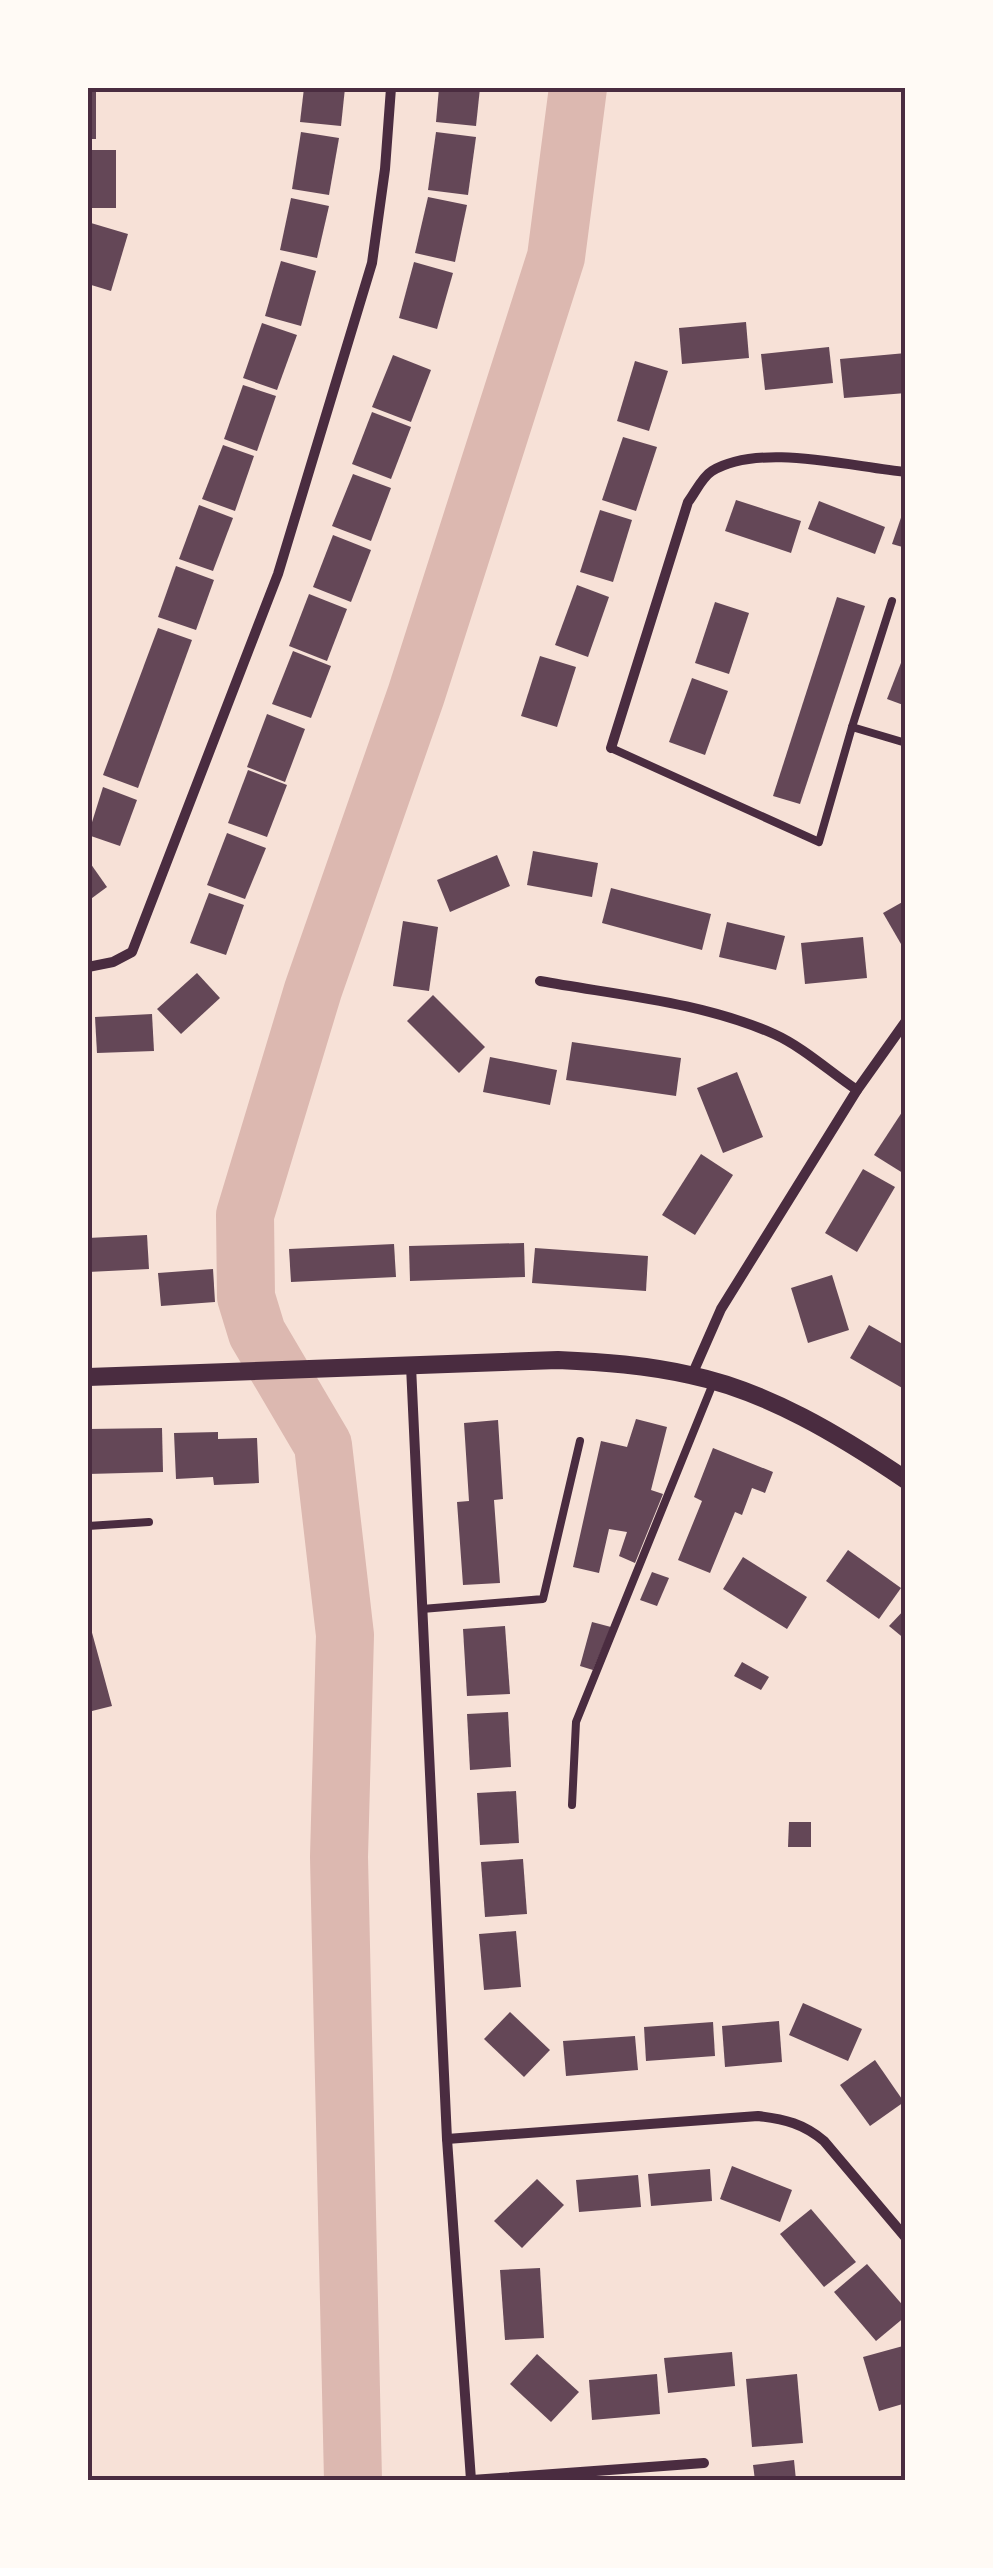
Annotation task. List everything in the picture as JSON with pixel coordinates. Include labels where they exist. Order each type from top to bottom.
[{"type":"street","points":[[88,967],[113,962],[132,952],[278,574],[372,263],[386,168],[390,88]]},
{"type":"street","points":[[611,748],[688,502],[710,472],[745,460],[775,456],[906,472]]},
{"type":"street","points":[[540,981],[718,1014],[749,1024],[779,1036],[857,1090]]},
{"type":"street","points":[[692,1375],[721,1309],[857,1090],[906,1021]]},
{"type":"street","points":[[88,1377],[558,1360],[622,1363],[692,1375],[792,1413],[861,1450],[906,1480]]},
{"type":"street","points":[[411,1366],[448,2139],[472,2480],[704,2462]]},
{"type":"street","points":[[448,2139],[758,2116],[785,2119],[811,2130],[824,2141],[906,2238]]},
{"type":"lane","points":[[611,748],[819,842],[892,602]]},
{"type":"lane","points":[[852,727],[906,744]]},
{"type":"lane","points":[[572,1804],[576,1722],[714,1382]]},
{"type":"lane","points":[[422,1609],[543,1599],[580,1442]]},
{"type":"lane","points":[[88,1526],[149,1522]]},
{"type":"building","points":[[88,88],[96,88],[96,139],[88,139]]},
{"type":"building","points":[[304,88],[345,88],[341,126],[300,122]]},
{"type":"building","points":[[439,88],[480,88],[476,126],[436,122]]},
{"type":"building","points":[[301,132],[339,138],[329,195],[292,189]]},
{"type":"building","points":[[436,132],[476,137],[468,195],[428,190]]},
{"type":"building","points":[[88,150],[116,150],[116,208],[88,208]]},
{"type":"building","points":[[428,197],[467,205],[455,262],[415,253]]},
{"type":"building","points":[[291,198],[329,206],[317,258],[280,250]]},
{"type":"building","points":[[91,223],[128,234],[111,291],[88,284]]},
{"type":"building","points":[[281,261],[316,271],[301,326],[265,316]]},
{"type":"building","points":[[414,262],[453,273],[437,329],[399,318]]},
{"type":"building","points":[[746,322],[749,358],[682,364],[679,328]]},
{"type":"building","points":[[262,323],[297,335],[277,390],[243,378]]},
{"type":"building","points":[[829,347],[833,383],[765,390],[761,354]]},
{"type":"building","points":[[906,353],[906,393],[844,398],[840,359]]},
{"type":"building","points":[[393,355],[431,370],[411,422],[372,407]]},
{"type":"building","points":[[635,361],[668,371],[649,431],[617,421]]},
{"type":"building","points":[[243,385],[276,396],[257,451],[224,439]]},
{"type":"building","points":[[372,412],[411,427],[391,479],[352,464]]},
{"type":"building","points":[[623,437],[657,447],[636,511],[602,500]]},
{"type":"building","points":[[223,445],[254,456],[235,511],[202,499]]},
{"type":"building","points":[[353,474],[391,488],[371,541],[332,526]]},
{"type":"building","points":[[736,500],[801,521],[791,553],[725,531]]},
{"type":"building","points":[[819,501],[885,527],[875,554],[808,529]]},
{"type":"building","points":[[199,505],[233,518],[213,571],[179,559]]},
{"type":"building","points":[[906,506],[906,548],[892,544]]},
{"type":"building","points":[[600,510],[632,520],[613,582],[580,572]]},
{"type":"building","points":[[333,535],[371,550],[351,602],[313,587]]},
{"type":"building","points":[[176,566],[214,580],[196,630],[158,617]]},
{"type":"building","points":[[577,585],[609,597],[588,657],[555,645]]},
{"type":"building","points":[[309,594],[347,609],[327,661],[289,646]]},
{"type":"building","points":[[837,597],[865,606],[800,804],[773,796]]},
{"type":"building","points":[[715,602],[749,613],[729,674],[695,663]]},
{"type":"building","points":[[158,628],[192,640],[138,788],[103,775]]},
{"type":"building","points":[[906,650],[906,706],[887,699]]},
{"type":"building","points":[[293,651],[331,666],[311,718],[272,704]]},
{"type":"building","points":[[540,656],[576,667],[557,727],[521,716]]},
{"type":"building","points":[[692,678],[728,691],[705,755],[669,742]]},
{"type":"building","points":[[267,714],[305,729],[285,782],[247,767]]},
{"type":"building","points":[[248,770],[287,785],[267,837],[228,823]]},
{"type":"building","points":[[103,787],[137,800],[120,846],[88,835]]},
{"type":"building","points":[[227,833],[266,848],[245,899],[207,885]]},
{"type":"building","points":[[533,851],[598,863],[592,897],[527,885]]},
{"type":"building","points":[[497,855],[510,886],[450,912],[437,880]]},
{"type":"building","points":[[88,860],[107,887],[88,901]]},
{"type":"building","points":[[611,888],[711,914],[702,950],[602,923]]},
{"type":"building","points":[[209,893],[244,905],[226,955],[190,943]]},
{"type":"building","points":[[906,900],[906,942],[901,944],[883,913]]},
{"type":"building","points":[[403,921],[438,927],[429,991],[393,986]]},
{"type":"building","points":[[727,922],[785,936],[776,970],[719,957]]},
{"type":"building","points":[[863,937],[867,978],[805,984],[801,943]]},
{"type":"building","points":[[197,973],[220,998],[181,1034],[157,1009]]},
{"type":"building","points":[[433,995],[485,1047],[459,1073],[407,1021]]},
{"type":"building","points":[[152,1014],[154,1051],[97,1053],[95,1017]]},
{"type":"building","points":[[572,1042],[681,1058],[676,1096],[566,1080]]},
{"type":"building","points":[[490,1057],[557,1070],[550,1105],[483,1092]]},
{"type":"building","points":[[737,1072],[763,1137],[723,1153],[697,1088]]},
{"type":"building","points":[[906,1106],[906,1175],[874,1155]]},
{"type":"building","points":[[701,1154],[733,1175],[695,1235],[662,1215]]},
{"type":"building","points":[[863,1169],[895,1187],[857,1252],[825,1233]]},
{"type":"building","points":[[147,1235],[149,1269],[88,1272],[88,1238]]},
{"type":"building","points":[[524,1243],[525,1277],[410,1281],[409,1246]]},
{"type":"building","points":[[394,1244],[396,1277],[291,1282],[289,1249]]},
{"type":"building","points":[[535,1248],[648,1256],[646,1291],[532,1283]]},
{"type":"building","points":[[213,1269],[215,1302],[161,1306],[158,1273]]},
{"type":"building","points":[[832,1275],[849,1330],[808,1343],[791,1288]]},
{"type":"building","points":[[869,1325],[906,1346],[904,1389],[850,1358]]},
{"type":"building","points":[[636,1419],[667,1427],[651,1490],[663,1494],[635,1563],[619,1556],[627,1532],[609,1529],[599,1573],[573,1567],[601,1441],[627,1447]]},
{"type":"building","points":[[498,1420],[503,1499],[494,1500],[500,1583],[463,1585],[457,1502],[469,1501],[464,1423]]},
{"type":"building","points":[[162,1428],[163,1472],[88,1474],[88,1429]]},
{"type":"building","points":[[218,1432],[218,1439],[257,1438],[259,1483],[214,1485],[213,1477],[176,1479],[174,1433]]},
{"type":"building","points":[[713,1448],[773,1472],[765,1493],[752,1488],[742,1515],[735,1512],[710,1573],[678,1560],[702,1501],[694,1497]]},
{"type":"building","points":[[848,1550],[901,1588],[879,1619],[826,1581]]},
{"type":"building","points":[[743,1557],[807,1597],[787,1629],[723,1589]]},
{"type":"building","points":[[652,1572],[669,1578],[657,1606],[640,1600]]},
{"type":"building","points":[[906,1608],[906,1640],[889,1626]]},
{"type":"building","points":[[88,1618],[112,1706],[88,1712]]},
{"type":"building","points":[[592,1622],[611,1627],[593,1670],[580,1666]]},
{"type":"building","points":[[505,1626],[510,1694],[467,1696],[463,1629]]},
{"type":"building","points":[[742,1662],[769,1677],[761,1690],[734,1676]]},
{"type":"building","points":[[508,1712],[511,1767],[470,1770],[467,1714]]},
{"type":"building","points":[[516,1791],[519,1843],[480,1845],[477,1793]]},
{"type":"building","points":[[789,1822],[811,1822],[811,1847],[788,1847]]},
{"type":"building","points":[[523,1859],[527,1914],[485,1917],[481,1862]]},
{"type":"building","points":[[516,1931],[521,1987],[484,1990],[479,1934]]},
{"type":"building","points":[[803,2003],[862,2029],[848,2061],[789,2035]]},
{"type":"building","points":[[510,2012],[550,2050],[524,2077],[484,2039]]},
{"type":"building","points":[[779,2021],[782,2062],[725,2067],[722,2026]]},
{"type":"building","points":[[713,2022],[715,2056],[646,2061],[644,2027]]},
{"type":"building","points":[[635,2036],[638,2070],[566,2076],[563,2041]]},
{"type":"building","points":[[875,2060],[904,2102],[870,2126],[840,2085]]},
{"type":"building","points":[[732,2166],[792,2190],[780,2222],[720,2199]]},
{"type":"building","points":[[710,2169],[712,2201],[651,2206],[648,2174]]},
{"type":"building","points":[[638,2175],[641,2207],[579,2212],[576,2180]]},
{"type":"building","points":[[537,2179],[564,2205],[522,2248],[494,2221]]},
{"type":"building","points":[[811,2209],[856,2262],[824,2287],[780,2234]]},
{"type":"building","points":[[867,2264],[906,2309],[906,2316],[876,2341],[834,2292]]},
{"type":"building","points":[[540,2268],[544,2338],[505,2340],[500,2270]]},
{"type":"building","points":[[903,2346],[906,2403],[879,2411],[863,2357]]},
{"type":"building","points":[[732,2352],[735,2386],[668,2393],[664,2358]]},
{"type":"building","points":[[537,2354],[579,2392],[551,2422],[510,2384]]},
{"type":"building","points":[[657,2374],[660,2414],[592,2420],[589,2380]]},
{"type":"building","points":[[797,2374],[803,2443],[752,2447],[746,2379]]},
{"type":"building","points":[[794,2460],[796,2480],[755,2480],[753,2465]]},
{"type":"waterway","points":[[353,2480],[339,1857],[345,1635],[323,1445],[257,1333],[246,1297],[245,1215],[313,990],[416,695],[556,257],[578,88]]}]
